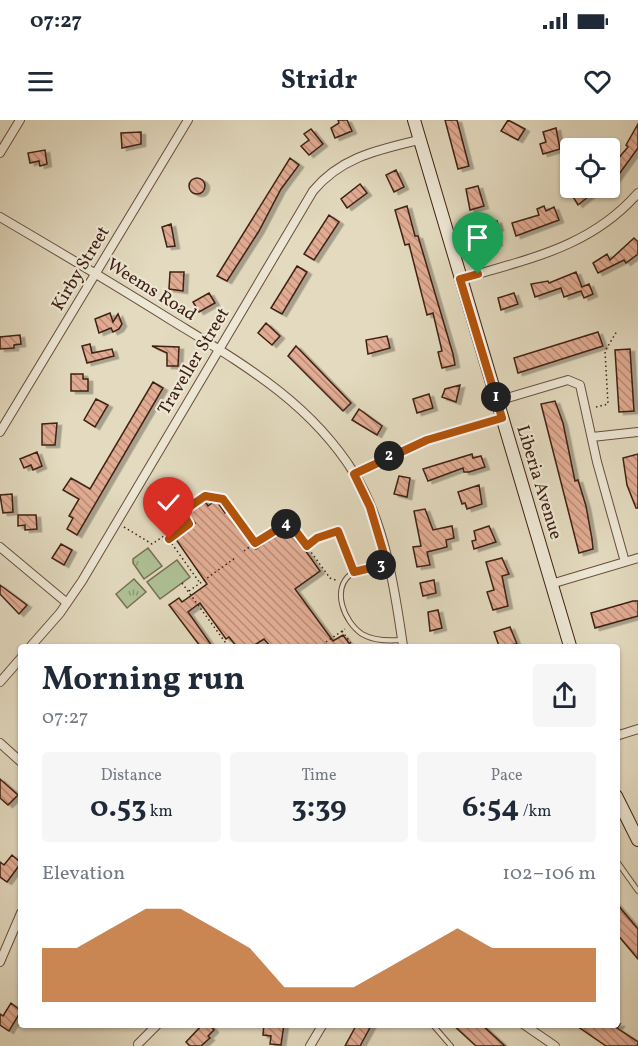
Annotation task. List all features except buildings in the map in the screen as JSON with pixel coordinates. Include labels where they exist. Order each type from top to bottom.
[{"type":"main road","name":"Liberia Avenue","points":[[414,120],[569,644]]},
{"type":"main road","points":[[621,817],[638,840]]},
{"type":"street","points":[[0,153],[20,120]]},
{"type":"street","name":"Kirby Street","points":[[0,432],[188,120]]},
{"type":"street","name":"Traveller Street","points":[[33,644],[67,603],[314,191],[324,178],[357,157],[419,140]]},
{"type":"street","points":[[460,279],[581,240],[616,216],[638,193]]},
{"type":"street","name":"Weems Road","points":[[0,217],[96,273],[267,380],[300,407],[337,448],[354,474],[370,507],[387,564],[403,643]]},
{"type":"street","points":[[497,400],[571,379],[580,386],[625,562]]},
{"type":"street","points":[[354,474],[427,440],[502,418]]},
{"type":"street","points":[[592,437],[638,432]]},
{"type":"street","points":[[0,547],[67,603]]},
{"type":"street","points":[[551,584],[638,558]]},
{"type":"street","points":[[0,682],[18,661]]},
{"type":"street","points":[[620,735],[638,729]]},
{"type":"street","points":[[0,743],[18,759]]},
{"type":"street","points":[[0,962],[18,920]]},
{"type":"street","points":[[138,1044],[154,1028]]},
{"type":"street","points":[[310,1046],[321,1028]]},
{"type":"street","points":[[529,1028],[555,1046]]},
{"type":"lane","points":[[338,530],[354,572]]},
{"type":"lane","points":[[387,564],[354,572],[344,583],[341,602],[351,624],[369,637],[403,643]]},
{"type":"lane","points":[[620,866],[638,891]]},
{"type":"lane","points":[[435,1028],[451,1046]]},
{"type":"path","points":[[586,410],[608,404],[605,351],[617,331]]},
{"type":"path","points":[[189,524],[182,515],[190,507],[205,496],[223,499],[255,543]]},
{"type":"path","points":[[169,539],[193,521]]},
{"type":"path","points":[[244,551],[289,522],[330,578],[344,583]]},
{"type":"path","points":[[125,528],[152,544],[164,536],[169,539],[200,583]]},
{"type":"path","points":[[307,546],[317,538],[338,530]]},
{"type":"path","points":[[189,592],[235,558]]},
{"type":"path","points":[[182,583],[227,644]]},
{"type":"path","points":[[326,642],[351,624]]},
{"type":"path","points":[[342,631],[352,644]]},
{"type":"green space","points":[[148,548],[162,566],[144,579],[133,563],[133,559]]},
{"type":"green space","points":[[177,560],[190,577],[160,599],[147,582]]},
{"type":"green space","points":[[134,579],[146,592],[127,608],[116,594]]},
{"type":"route","points":[[169,539],[189,524],[182,512],[205,496],[223,499],[255,543],[258,544],[289,522],[307,546],[317,538],[338,531],[354,572],[366,567],[387,564],[370,507],[354,474],[427,440],[502,418],[460,279],[478,274]]}]
